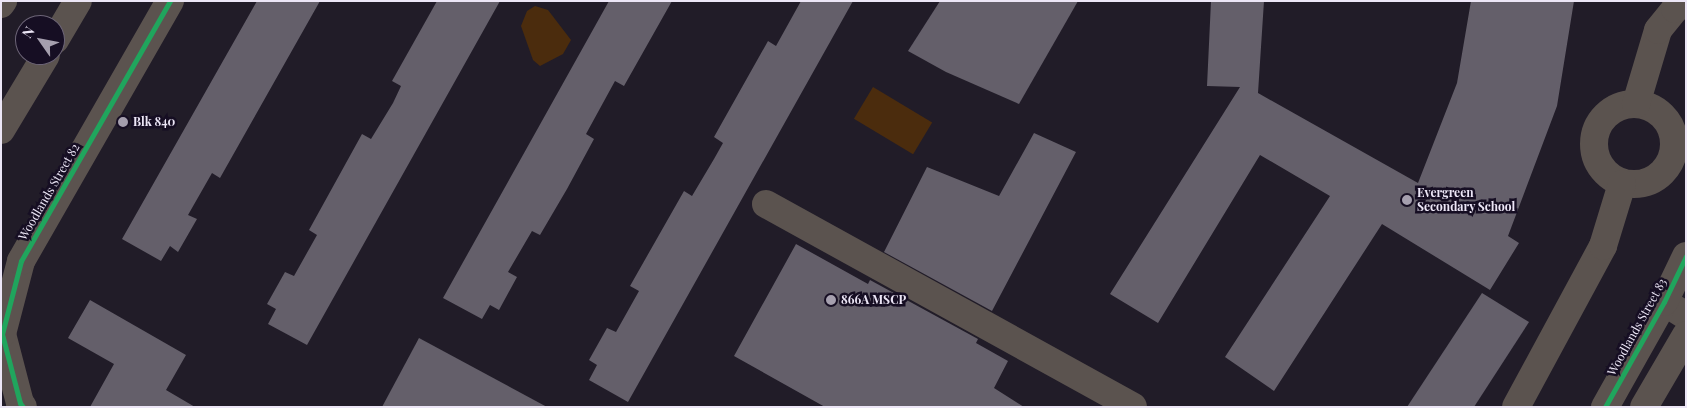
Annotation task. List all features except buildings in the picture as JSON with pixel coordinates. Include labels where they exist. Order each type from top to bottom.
[{"type":"street","points":[[65,23],[78,1]]},
{"type":"street","name":"Woodlands Street 82","points":[[1,262],[95,100],[148,1]]},
{"type":"street","name":"Woodlands Street 82","points":[[23,407],[20,403],[2,334],[21,261],[170,1]]},
{"type":"street","points":[[1636,104],[1658,30],[1675,9],[1686,2]]},
{"type":"street","points":[[4,113],[39,65]]},
{"type":"street","points":[[1636,104],[1650,107],[1661,114],[1670,124],[1675,137],[1674,152],[1670,164],[1655,179],[1636,185],[1622,184],[1610,178],[1601,168],[1595,157],[1596,131],[1602,120],[1611,111],[1624,105],[1636,104]]},
{"type":"street","points":[[1516,407],[1603,246],[1622,184]]},
{"type":"street","points":[[766,204],[1133,407]]},
{"type":"street","name":"Woodlands Street 83","points":[[1605,407],[1675,309],[1686,256]]},
{"type":"street","points":[[1644,407],[1686,335]]},
{"type":"shaded area","points":[[535,6],[548,10],[571,40],[563,54],[540,66],[533,60],[521,26],[527,11]]},
{"type":"shaded area","points":[[873,87],[932,123],[913,154],[854,119]]},
{"type":"cycle path","points":[[23,407],[20,403],[2,334],[21,261],[170,1]]},
{"type":"cycle path","points":[[1605,407],[1664,302],[1686,256]]},
{"type":"place","name":"Blk 840","points":[[123,122]]},
{"type":"place","name":"Evergreen Secondary School","points":[[1407,200]]},
{"type":"place","name":"866A MSCP","points":[[831,300]]}]
